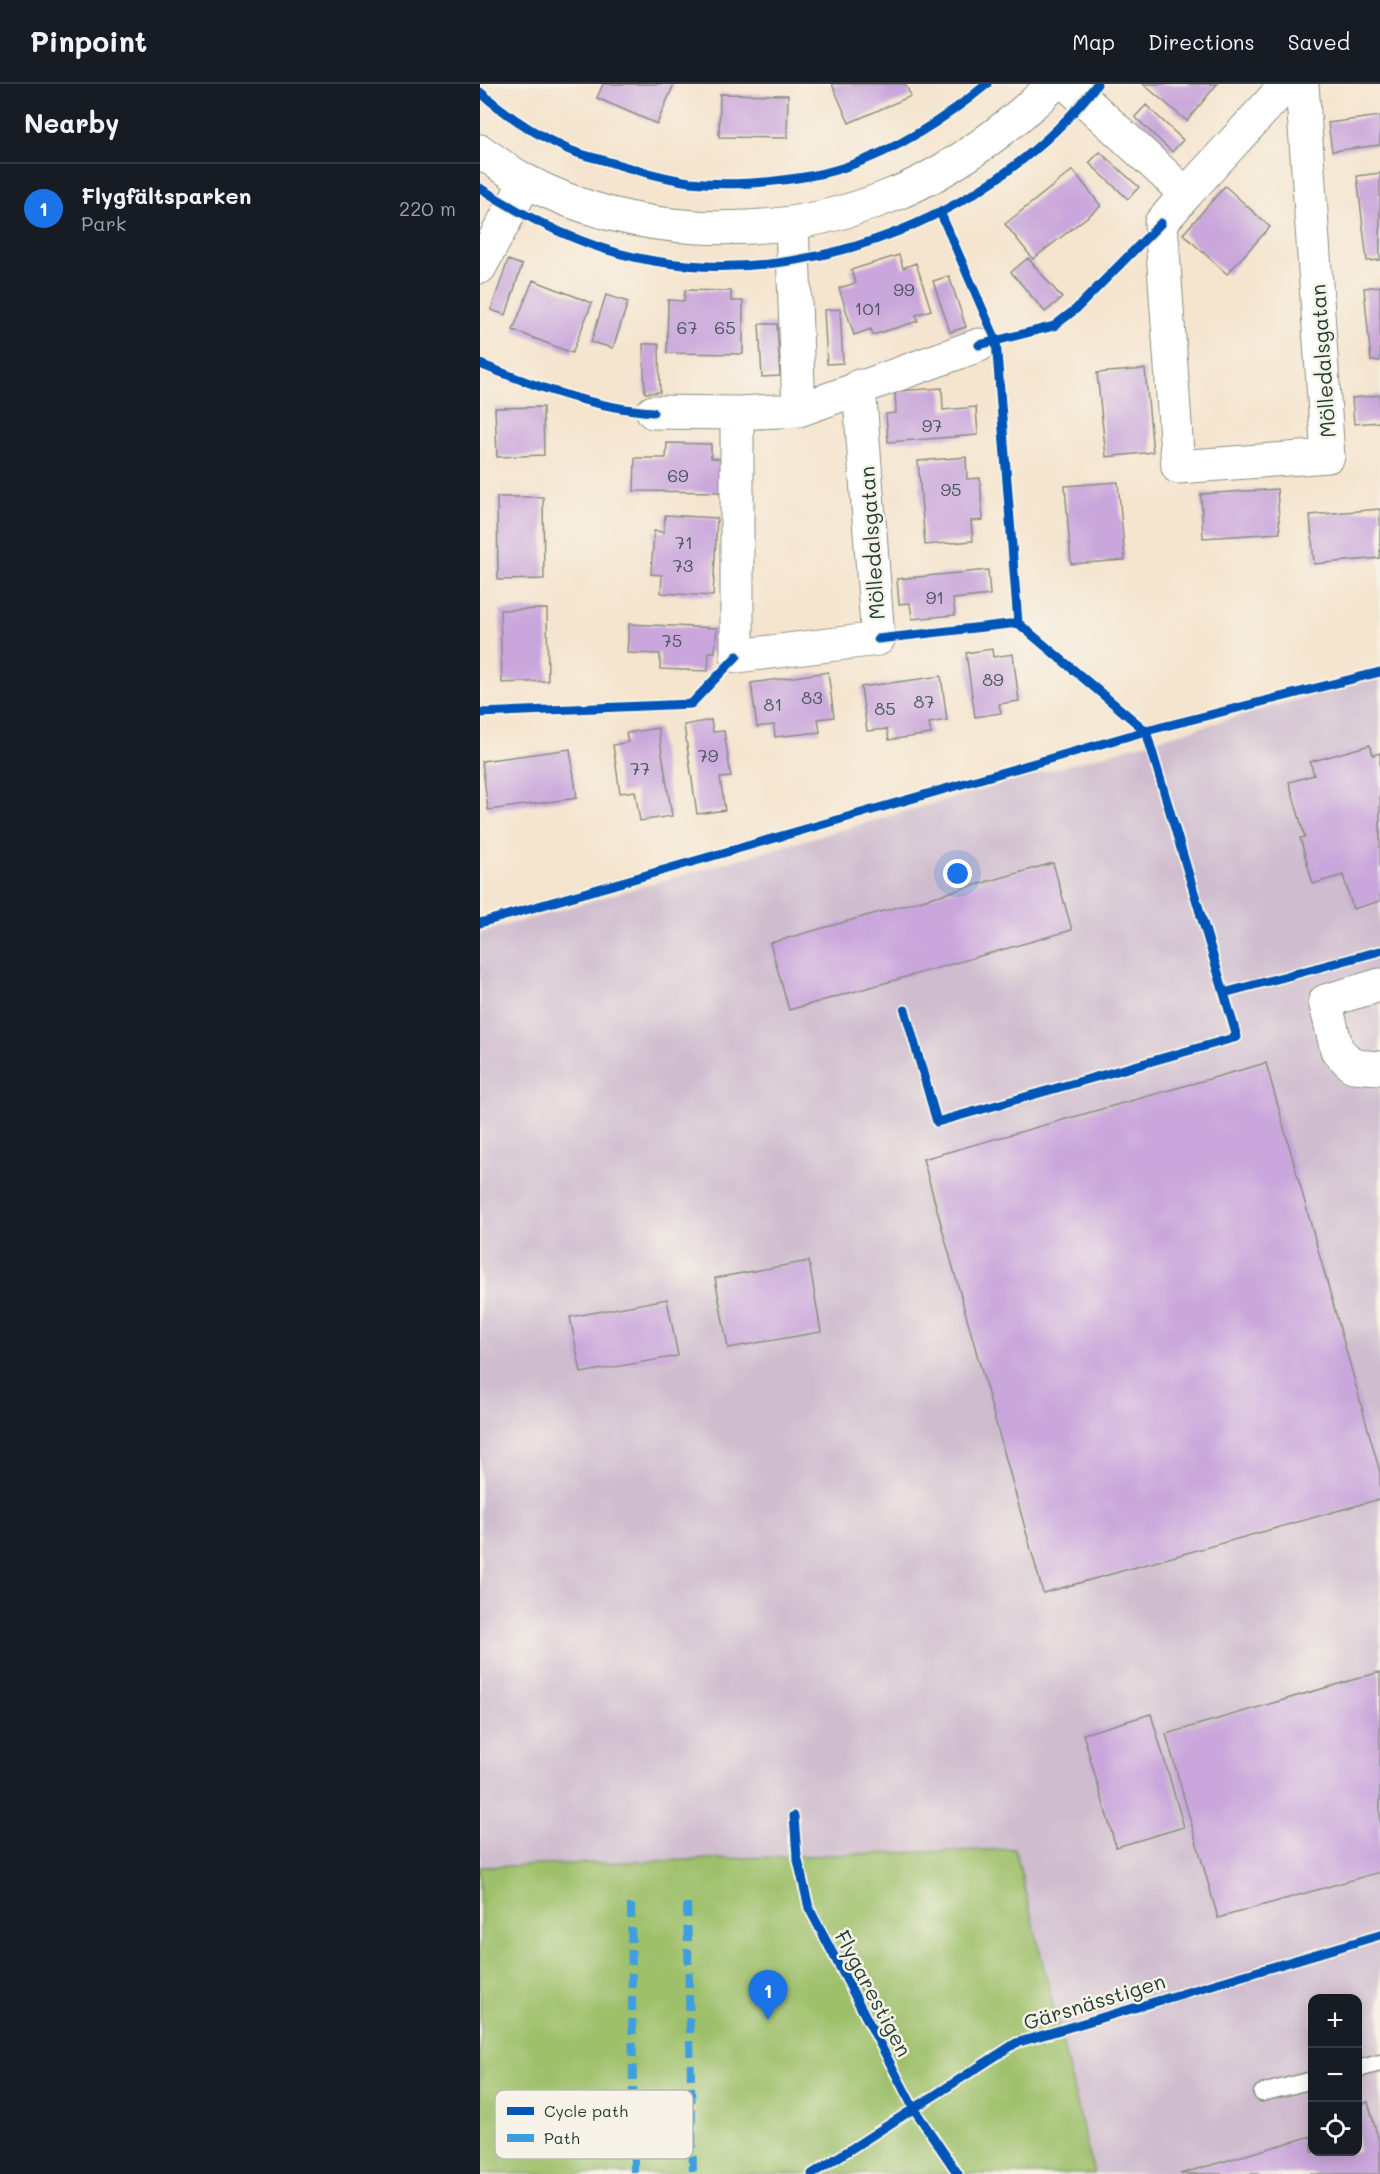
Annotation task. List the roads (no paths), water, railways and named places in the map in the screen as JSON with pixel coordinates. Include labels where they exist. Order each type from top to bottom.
[{"type":"street","points":[[480,151],[526,181],[596,208],[657,224],[744,226],[792,223],[840,213],[885,198],[928,178],[1015,121],[1054,84]]},
{"type":"street","points":[[1067,84],[1186,194],[1287,84]]},
{"type":"street","name":"Mölledalsgatan","points":[[1186,194],[1161,223],[1178,467],[1328,456],[1302,84]]},
{"type":"street","points":[[480,267],[526,181]]},
{"type":"street","points":[[792,223],[799,410]]},
{"type":"street","points":[[652,412],[737,413],[799,410],[859,386],[979,345]]},
{"type":"street","name":"Mölledalsgatan","points":[[737,413],[737,656],[878,639],[859,386]]},
{"type":"street","points":[[1380,985],[1324,1001],[1337,1050],[1353,1066],[1380,1068]]},
{"type":"lane","points":[[1362,2068],[1380,2063]]},
{"type":"lane","points":[[1262,2093],[1308,2081]]},
{"type":"place","name":"Flygfältsparken","points":[[768,2020]]}]
